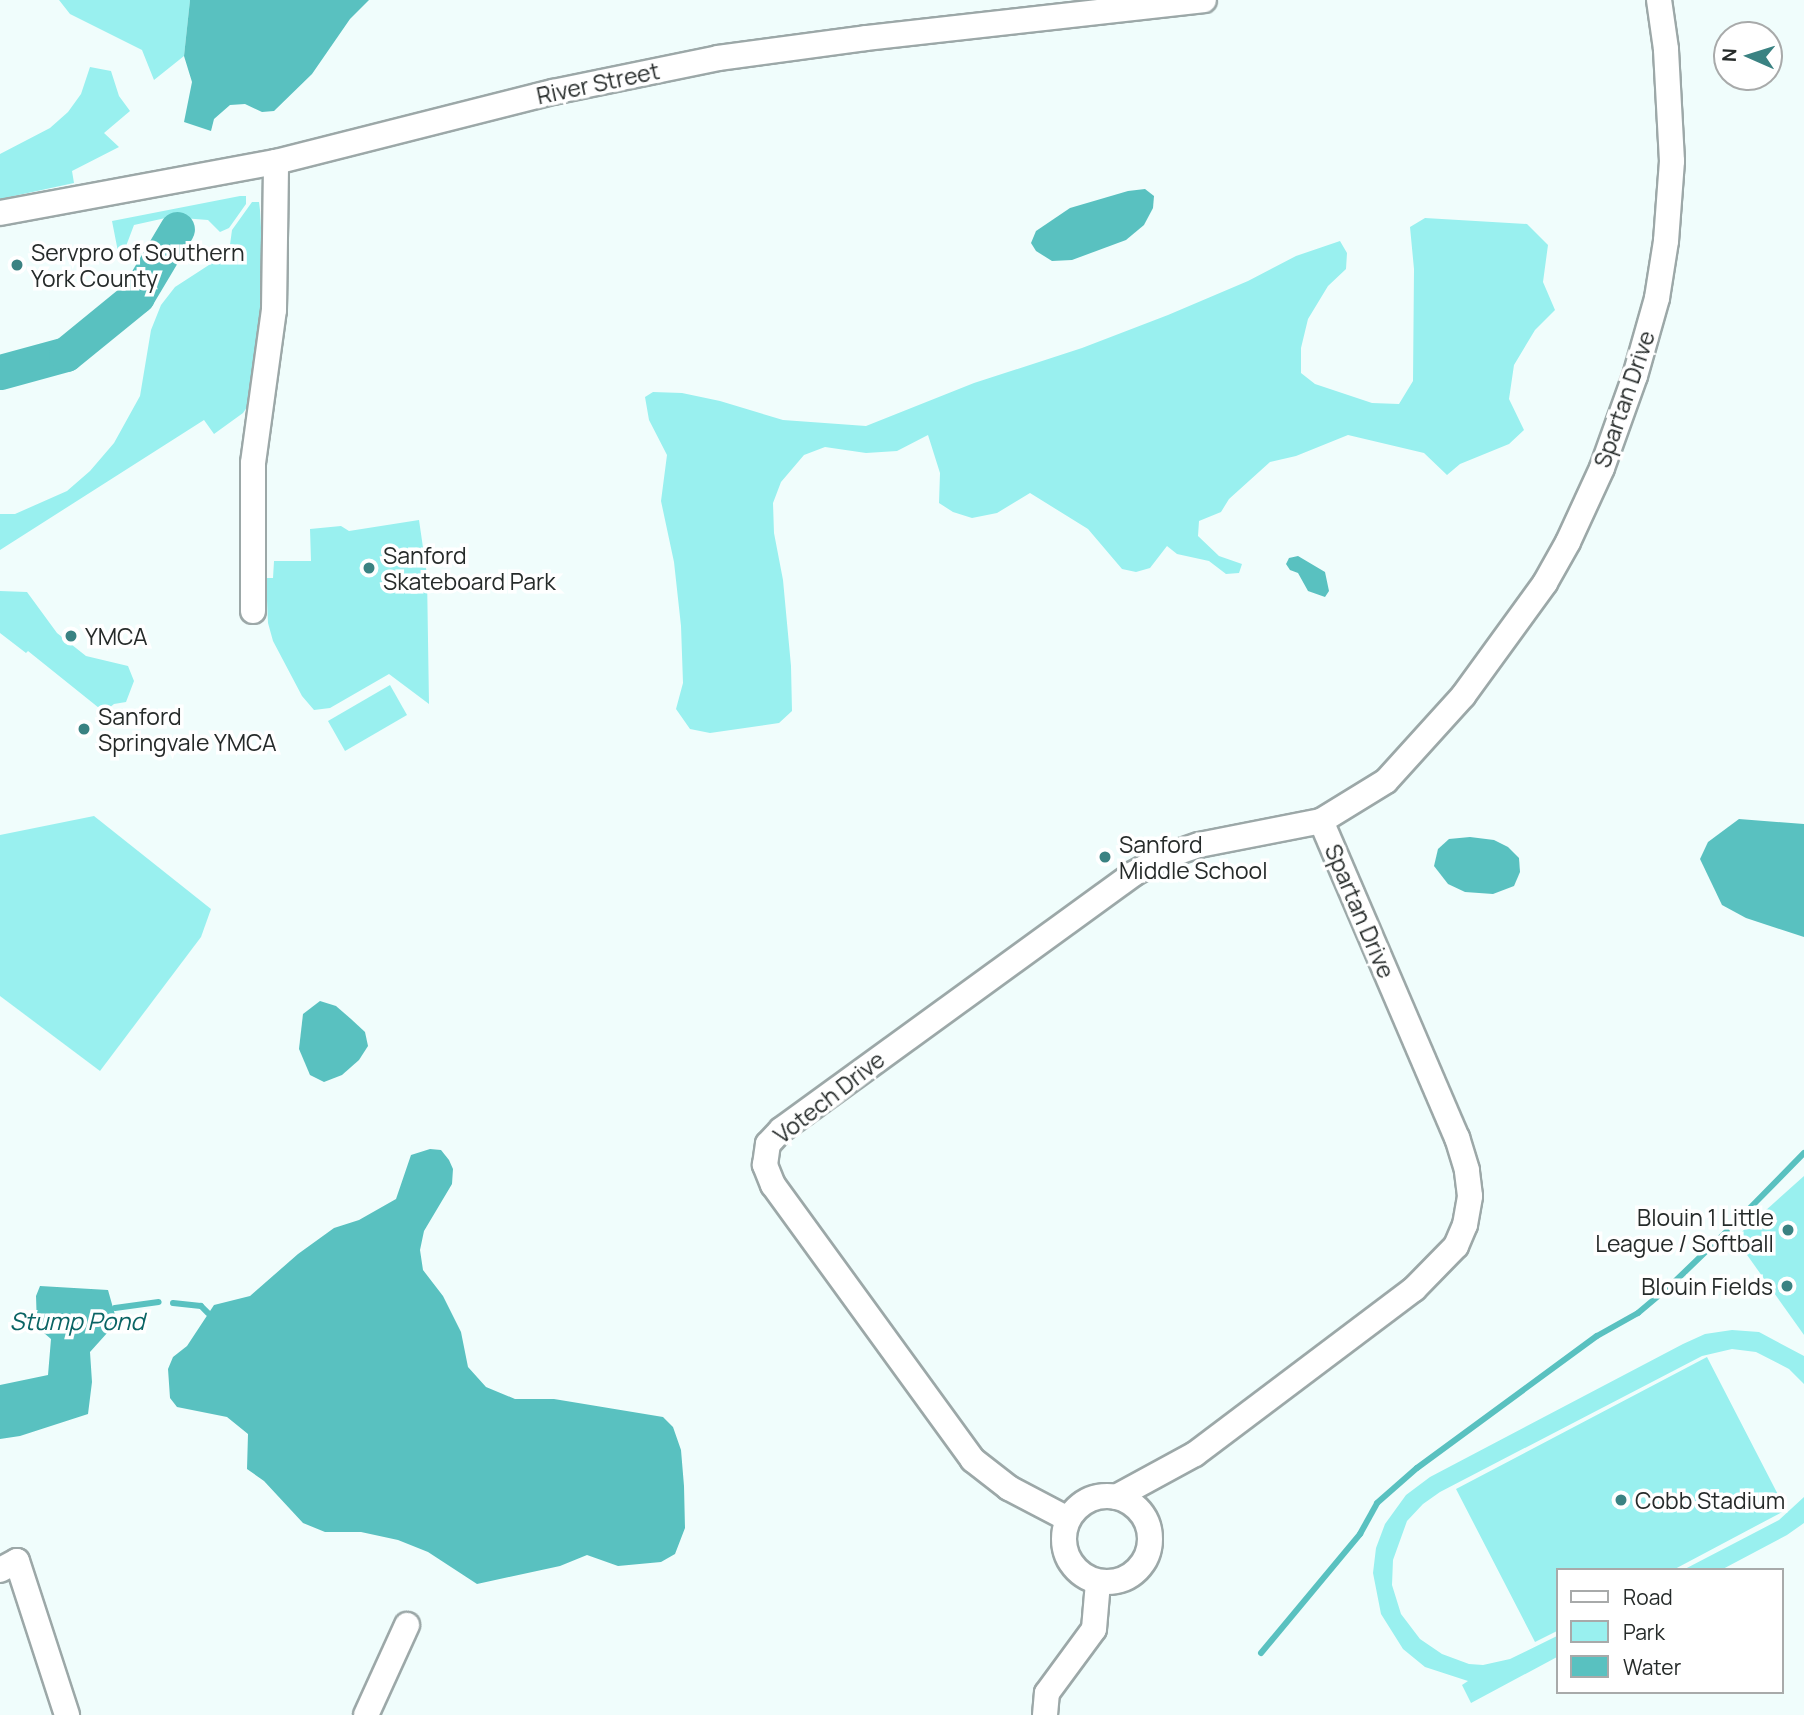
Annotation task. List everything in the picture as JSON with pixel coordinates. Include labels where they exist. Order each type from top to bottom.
[{"type":"street","name":"River Street","points":[[0,213],[276,162],[553,92],[718,58],[1090,6],[1203,0]]},
{"type":"street","name":"Spartan Drive","points":[[1116,1497],[1195,1454],[1414,1289],[1455,1247],[1465,1225],[1470,1196],[1467,1170],[1457,1138],[1321,821],[1386,781],[1463,696],[1545,583],[1602,468],[1635,376],[1657,298],[1667,241],[1672,161],[1666,49],[1659,0]]},
{"type":"street","points":[[253,611],[253,463],[262,377],[274,310],[276,162]]},
{"type":"street","name":"Votech Drive","points":[[1068,1519],[1009,1488],[973,1460],[773,1185],[765,1165],[768,1144],[801,1115],[1133,874],[1164,857],[1199,845],[1321,821]]},
{"type":"street","points":[[1116,1497],[1126,1501],[1143,1516],[1148,1526],[1149,1548],[1138,1568],[1130,1576],[1098,1582],[1077,1571],[1070,1562],[1064,1541],[1068,1519],[1075,1510],[1093,1498],[1116,1497]]},
{"type":"street","points":[[8,1565],[67,1715]]},
{"type":"street","points":[[1045,1715],[1047,1693],[1094,1629],[1098,1582]]},
{"type":"street","points":[[366,1715],[407,1625]]},
{"type":"green space","points":[[59,0],[190,0],[184,56],[154,80],[142,50],[70,14]]},
{"type":"green space","points":[[90,67],[111,71],[119,96],[130,111],[104,133],[119,147],[72,171],[74,183],[0,199],[0,154],[50,128],[68,112],[81,94]]},
{"type":"green space","points":[[246,196],[246,204],[229,228],[220,232],[208,220],[170,217],[134,225],[120,262],[112,221]]},
{"type":"green space","points":[[252,202],[259,202],[264,280],[250,403],[243,413],[214,434],[204,420],[0,550],[0,514],[15,514],[67,491],[90,471],[114,443],[140,396],[151,330],[161,305],[175,287],[229,252],[232,230]]},
{"type":"green space","points":[[1425,218],[1527,224],[1548,245],[1543,282],[1555,310],[1535,330],[1514,365],[1509,399],[1524,430],[1509,444],[1460,464],[1447,475],[1424,453],[1348,435],[1296,456],[1270,462],[1229,499],[1221,512],[1199,521],[1198,536],[1219,556],[1242,564],[1239,573],[1226,574],[1209,561],[1177,554],[1167,546],[1150,568],[1136,572],[1122,569],[1088,529],[1030,493],[997,513],[972,518],[953,512],[939,503],[940,473],[928,435],[897,451],[866,453],[825,447],[804,455],[781,482],[773,503],[774,533],[783,580],[791,666],[792,711],[779,723],[710,733],[690,729],[676,709],[683,683],[681,626],[674,562],[661,501],[667,455],[649,420],[645,397],[653,392],[682,393],[783,420],[866,426],[974,383],[1082,348],[1168,315],[1248,281],[1296,256],[1340,241],[1347,253],[1346,269],[1328,286],[1308,319],[1301,348],[1301,373],[1315,384],[1372,403],[1399,404],[1413,381],[1414,269],[1410,227]]},
{"type":"green space","points":[[419,520],[427,575],[429,704],[389,674],[330,708],[314,710],[302,696],[273,641],[268,623],[266,578],[273,578],[274,561],[311,561],[310,529],[341,526],[349,531]]},
{"type":"green space","points":[[0,591],[27,592],[57,633],[86,656],[128,666],[134,681],[126,702],[114,704],[104,712],[28,651],[26,653],[0,633]]},
{"type":"green space","points":[[390,685],[407,715],[345,751],[328,721]]},
{"type":"green space","points":[[94,816],[211,909],[201,937],[100,1071],[0,996],[0,835]]},
{"type":"green space","name":"Blouin Fields","points":[[1804,1176],[1804,1335],[1735,1238]]},
{"type":"green space","points":[[1732,1330],[1759,1332],[1804,1356],[1804,1384],[1789,1369],[1756,1352],[1732,1349],[1702,1356],[1440,1492],[1423,1504],[1407,1521],[1393,1560],[1392,1585],[1401,1614],[1420,1639],[1442,1654],[1469,1664],[1483,1665],[1510,1659],[1556,1636],[1556,1658],[1471,1703],[1462,1685],[1468,1681],[1425,1667],[1403,1649],[1381,1614],[1373,1573],[1376,1548],[1385,1524],[1406,1495],[1430,1477],[1705,1334]]},
{"type":"green space","name":"Cobb Stadium","points":[[1707,1357],[1786,1510],[1677,1568],[1556,1568],[1556,1632],[1535,1642],[1456,1489]]},
{"type":"green space","points":[[1804,1497],[1804,1523],[1787,1535],[1725,1568],[1687,1568],[1779,1520]]},
{"type":"water","points":[[190,0],[369,0],[350,19],[312,74],[274,111],[262,112],[245,104],[230,105],[214,119],[211,131],[184,122],[192,82],[184,56]]},
{"type":"water","points":[[1145,189],[1154,196],[1153,208],[1144,225],[1126,240],[1072,260],[1052,261],[1036,251],[1031,243],[1036,231],[1070,208],[1128,191]]},
{"type":"water","points":[[1298,556],[1325,572],[1329,591],[1325,597],[1308,591],[1298,573],[1290,570],[1286,564],[1289,558]]},
{"type":"water","points":[[1739,819],[1804,824],[1804,937],[1746,918],[1722,905],[1700,859],[1708,842]]},
{"type":"water","points":[[1470,837],[1494,840],[1508,847],[1519,858],[1520,872],[1514,886],[1493,894],[1465,892],[1448,884],[1434,866],[1438,849],[1449,839]]},
{"type":"water","points":[[320,1001],[336,1006],[365,1032],[368,1046],[359,1060],[342,1075],[324,1082],[310,1075],[299,1049],[303,1014]]},
{"type":"water","points":[[430,1149],[441,1150],[453,1169],[452,1184],[424,1231],[420,1250],[423,1270],[443,1296],[461,1332],[468,1367],[486,1387],[515,1399],[554,1399],[663,1417],[673,1427],[681,1450],[685,1528],[675,1554],[661,1562],[618,1566],[587,1555],[560,1566],[477,1584],[428,1552],[398,1540],[361,1532],[325,1532],[303,1523],[264,1481],[247,1469],[248,1434],[227,1417],[177,1407],[170,1398],[168,1369],[173,1357],[187,1346],[214,1305],[250,1296],[298,1254],[334,1228],[359,1220],[396,1199],[411,1155]]},
{"type":"water","name":"Stump Pond","points":[[40,1286],[108,1290],[117,1322],[90,1352],[92,1382],[88,1414],[20,1436],[0,1439],[0,1385],[48,1375],[51,1339],[37,1327],[36,1296]]},
{"type":"waterway","points":[[0,372],[66,354],[137,296],[177,229]]},
{"type":"waterway","points":[[1748,1210],[1804,1153]]},
{"type":"waterway","points":[[1261,1653],[1360,1534],[1377,1503],[1417,1468],[1597,1336],[1638,1313],[1727,1231]]},
{"type":"waterway","points":[[115,1308],[159,1302]]},
{"type":"waterway","points":[[173,1303],[201,1306],[208,1313]]},
{"type":"place","name":"Servpro of Southern York County","points":[[17,265]]},
{"type":"place","name":"Sanford Skateboard Park","points":[[369,568]]},
{"type":"place","name":"YMCA","points":[[71,636]]},
{"type":"place","name":"Sanford Springvale YMCA","points":[[84,729]]},
{"type":"place","name":"Sanford Middle School","points":[[1105,857]]},
{"type":"place","name":"Blouin 1 Little League / Softball","points":[[1788,1230]]},
{"type":"place","name":"Blouin Fields","points":[[1787,1286]]},
{"type":"place","name":"Cobb Stadium","points":[[1621,1500]]}]
